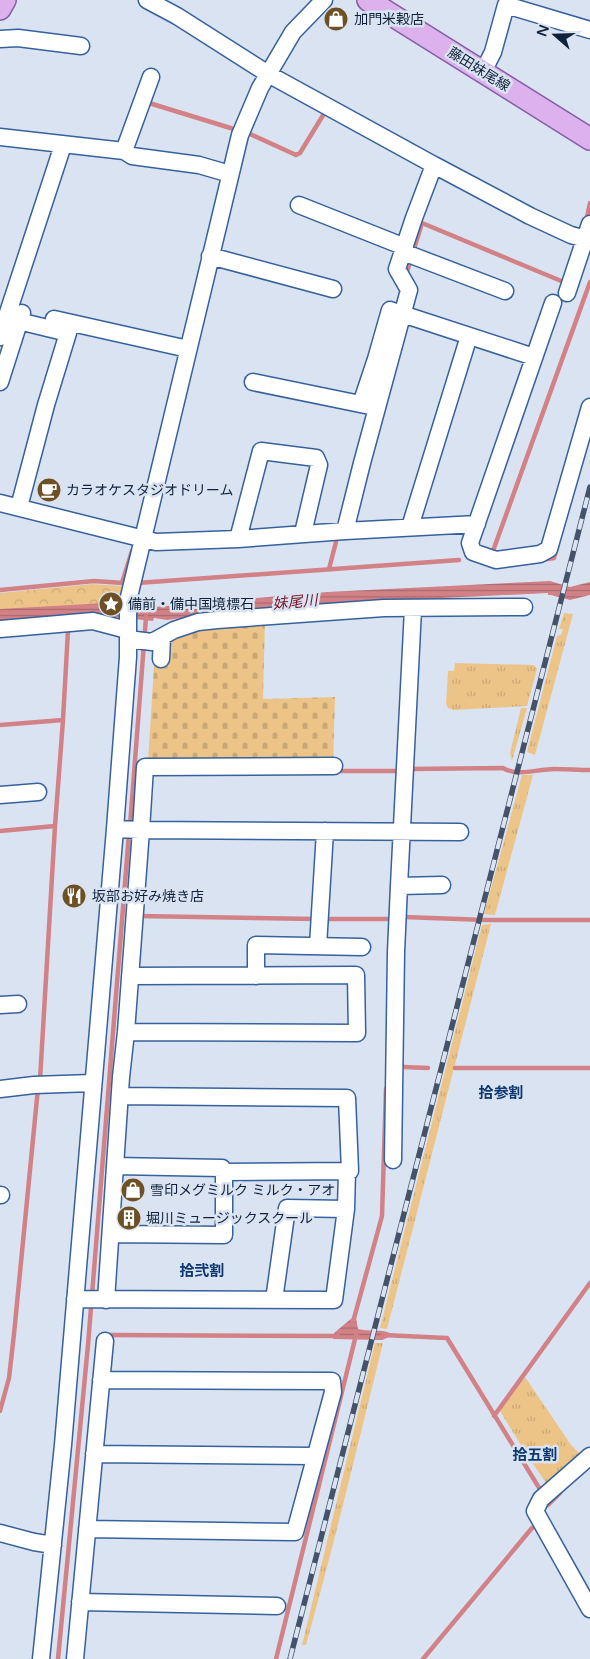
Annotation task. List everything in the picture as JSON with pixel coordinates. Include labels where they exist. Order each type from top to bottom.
[{"type":"main road","points":[[0,9],[5,0]]},
{"type":"main road","name":"藤田妹尾線","points":[[368,0],[590,139]]},
{"type":"street","points":[[147,0],[177,16],[268,74],[434,165],[530,216],[584,235],[567,293]]},
{"type":"street","points":[[41,1659],[63,1445],[91,1300],[111,1234],[120,1096],[119,1077],[126,1032],[130,976],[128,658],[129,627],[139,537],[210,256],[225,172],[260,88],[268,74],[293,32],[324,0]]},
{"type":"street","points":[[483,72],[493,52],[506,5],[590,30]]},
{"type":"street","points":[[0,39],[18,38],[81,46]]},
{"type":"street","points":[[124,151],[151,77]]},
{"type":"street","points":[[0,138],[124,151],[132,156],[199,165],[225,172]]},
{"type":"street","points":[[1,371],[8,323],[63,145]]},
{"type":"street","points":[[398,313],[409,290],[397,269],[408,252],[414,218],[434,165]]},
{"type":"street","points":[[299,205],[505,291]]},
{"type":"street","points":[[210,256],[333,289]]},
{"type":"street","points":[[553,303],[470,543],[473,552],[496,560],[540,554],[549,549],[590,407]]},
{"type":"street","points":[[345,531],[376,359],[390,310],[534,357]]},
{"type":"street","points":[[8,323],[188,348]]},
{"type":"street","points":[[8,323],[68,333],[46,405],[19,507]]},
{"type":"street","points":[[410,527],[469,336]]},
{"type":"street","points":[[252,382],[369,406]]},
{"type":"street","points":[[238,539],[262,451],[316,458],[319,465],[303,533]]},
{"type":"street","points":[[0,503],[156,542],[238,539],[303,533],[477,524]]},
{"type":"street","points":[[157,639],[174,630],[198,622],[217,620],[374,609],[524,607]]},
{"type":"street","points":[[393,1160],[396,952],[413,609]]},
{"type":"street","points":[[0,629],[93,621],[129,627],[157,639]]},
{"type":"street","points":[[157,639],[161,659]]},
{"type":"street","points":[[91,1300],[95,1078],[128,830],[145,767],[334,766]]},
{"type":"street","points":[[0,795],[38,792]]},
{"type":"street","points":[[128,830],[460,832]]},
{"type":"street","points":[[318,946],[325,831]]},
{"type":"street","points":[[400,886],[442,885]]},
{"type":"street","points":[[256,976],[256,945],[362,947]]},
{"type":"street","points":[[126,1032],[357,1033],[356,975],[130,976]]},
{"type":"street","points":[[0,1006],[18,1004]]},
{"type":"street","points":[[0,1089],[119,1077]]},
{"type":"street","points":[[91,1300],[334,1300],[346,1209],[347,1171],[350,1171],[348,1098],[120,1096]]},
{"type":"street","points":[[111,1234],[224,1235],[224,1172],[222,1168],[115,1166]]},
{"type":"street","points":[[224,1172],[347,1171]]},
{"type":"street","points":[[274,1300],[287,1208],[346,1209]]},
{"type":"street","points":[[75,1659],[105,1341]]},
{"type":"street","points":[[87,1529],[295,1532],[332,1392],[332,1381],[101,1380]]},
{"type":"street","points":[[94,1454],[314,1456]]},
{"type":"street","points":[[590,1456],[544,1497],[535,1511],[590,1609]]},
{"type":"street","points":[[0,1533],[53,1545]]},
{"type":"street","points":[[80,1602],[277,1606]]},
{"type":"green space","points":[[92,584],[124,586],[121,594],[120,617],[96,614],[0,622],[0,593]]},
{"type":"green space","points":[[564,613],[573,614],[535,755],[527,752],[557,636],[561,635],[563,629],[559,629]]},
{"type":"green space","points":[[265,619],[263,699],[335,697],[333,764],[148,761],[154,666],[168,666],[169,638],[202,625]]},
{"type":"green space","points":[[455,663],[534,665],[537,669],[527,706],[453,710],[448,708],[446,704],[448,671],[454,671]]},
{"type":"green space","points":[[521,708],[527,708],[512,761],[510,753]]},
{"type":"green space","points":[[522,775],[533,775],[495,915],[484,914]]},
{"type":"green space","points":[[491,924],[387,1329],[380,1328],[482,925]]},
{"type":"green space","points":[[375,1343],[383,1343],[306,1645],[302,1645]]},
{"type":"green space","points":[[525,1377],[571,1445],[582,1456],[548,1486],[500,1411]]},
{"type":"water","name":"妹尾川","points":[[550,581],[570,587],[590,582],[590,595],[570,600],[548,595],[548,593],[335,603],[167,620],[154,618],[153,621],[95,615],[0,623],[0,609],[106,603],[153,607],[327,592]]},
{"type":"water","points":[[352,1318],[356,1318],[358,1329],[390,1333],[389,1337],[382,1340],[333,1339],[334,1333]]},
{"type":"waterway","points":[[148,106],[149,103],[250,134],[296,155],[300,153],[325,112]]},
{"type":"waterway","points":[[586,222],[590,203]]},
{"type":"waterway","points":[[406,275],[422,223],[566,283]]},
{"type":"waterway","points":[[493,551],[590,282]]},
{"type":"waterway","points":[[329,569],[336,542]]},
{"type":"waterway","points":[[542,560],[554,558],[557,547]]},
{"type":"waterway","points":[[122,583],[132,551]]},
{"type":"waterway","points":[[137,583],[459,560]]},
{"type":"waterway","points":[[0,590],[94,581],[123,583]]},
{"type":"waterway","points":[[130,826],[146,617]]},
{"type":"waterway","points":[[40,1080],[68,630]]},
{"type":"waterway","points":[[0,725],[63,720]]},
{"type":"waterway","points":[[410,769],[503,768],[515,772],[554,769],[590,770]]},
{"type":"waterway","points":[[335,771],[400,771]]},
{"type":"waterway","points":[[0,831],[55,826]]},
{"type":"waterway","points":[[58,1659],[88,1345],[129,833]]},
{"type":"waterway","points":[[139,916],[316,919]]},
{"type":"waterway","points":[[404,917],[486,920],[590,920]]},
{"type":"waterway","points":[[323,919],[391,919]]},
{"type":"waterway","points":[[403,1067],[428,1068]]},
{"type":"waterway","points":[[455,1068],[590,1068]]},
{"type":"waterway","points":[[0,1411],[9,1378],[38,1088]]},
{"type":"waterway","points":[[353,1322],[382,1216],[386,1089]]},
{"type":"waterway","points":[[494,1416],[590,1283]]},
{"type":"waterway","points":[[110,1335],[338,1336]]},
{"type":"waterway","points":[[276,1659],[356,1335]]},
{"type":"waterway","points":[[383,1335],[447,1338],[549,1504]]},
{"type":"waterway","points":[[548,1505],[560,1493]]},
{"type":"waterway","points":[[423,1659],[532,1528]]},
{"type":"railway","points":[[290,1659],[590,487]]},
{"type":"place","name":"加門米穀店","points":[[336,19]]},
{"type":"place","name":"カラオケスタジオドリーム","points":[[49,490]]},
{"type":"place","name":"備前・備中国境標石","points":[[111,604]]},
{"type":"place","name":"坂部お好み焼き店","points":[[74,896]]},
{"type":"place","name":"雪印メグミルク ミルク・アオ","points":[[133,1190]]},
{"type":"place","name":"堀川ミュージックスクール","points":[[129,1218]]},
{"type":"district","name":"拾参割","points":[[501,1093]]},
{"type":"district","name":"拾弐割","points":[[202,1271]]},
{"type":"district","name":"拾五割","points":[[535,1455]]}]
